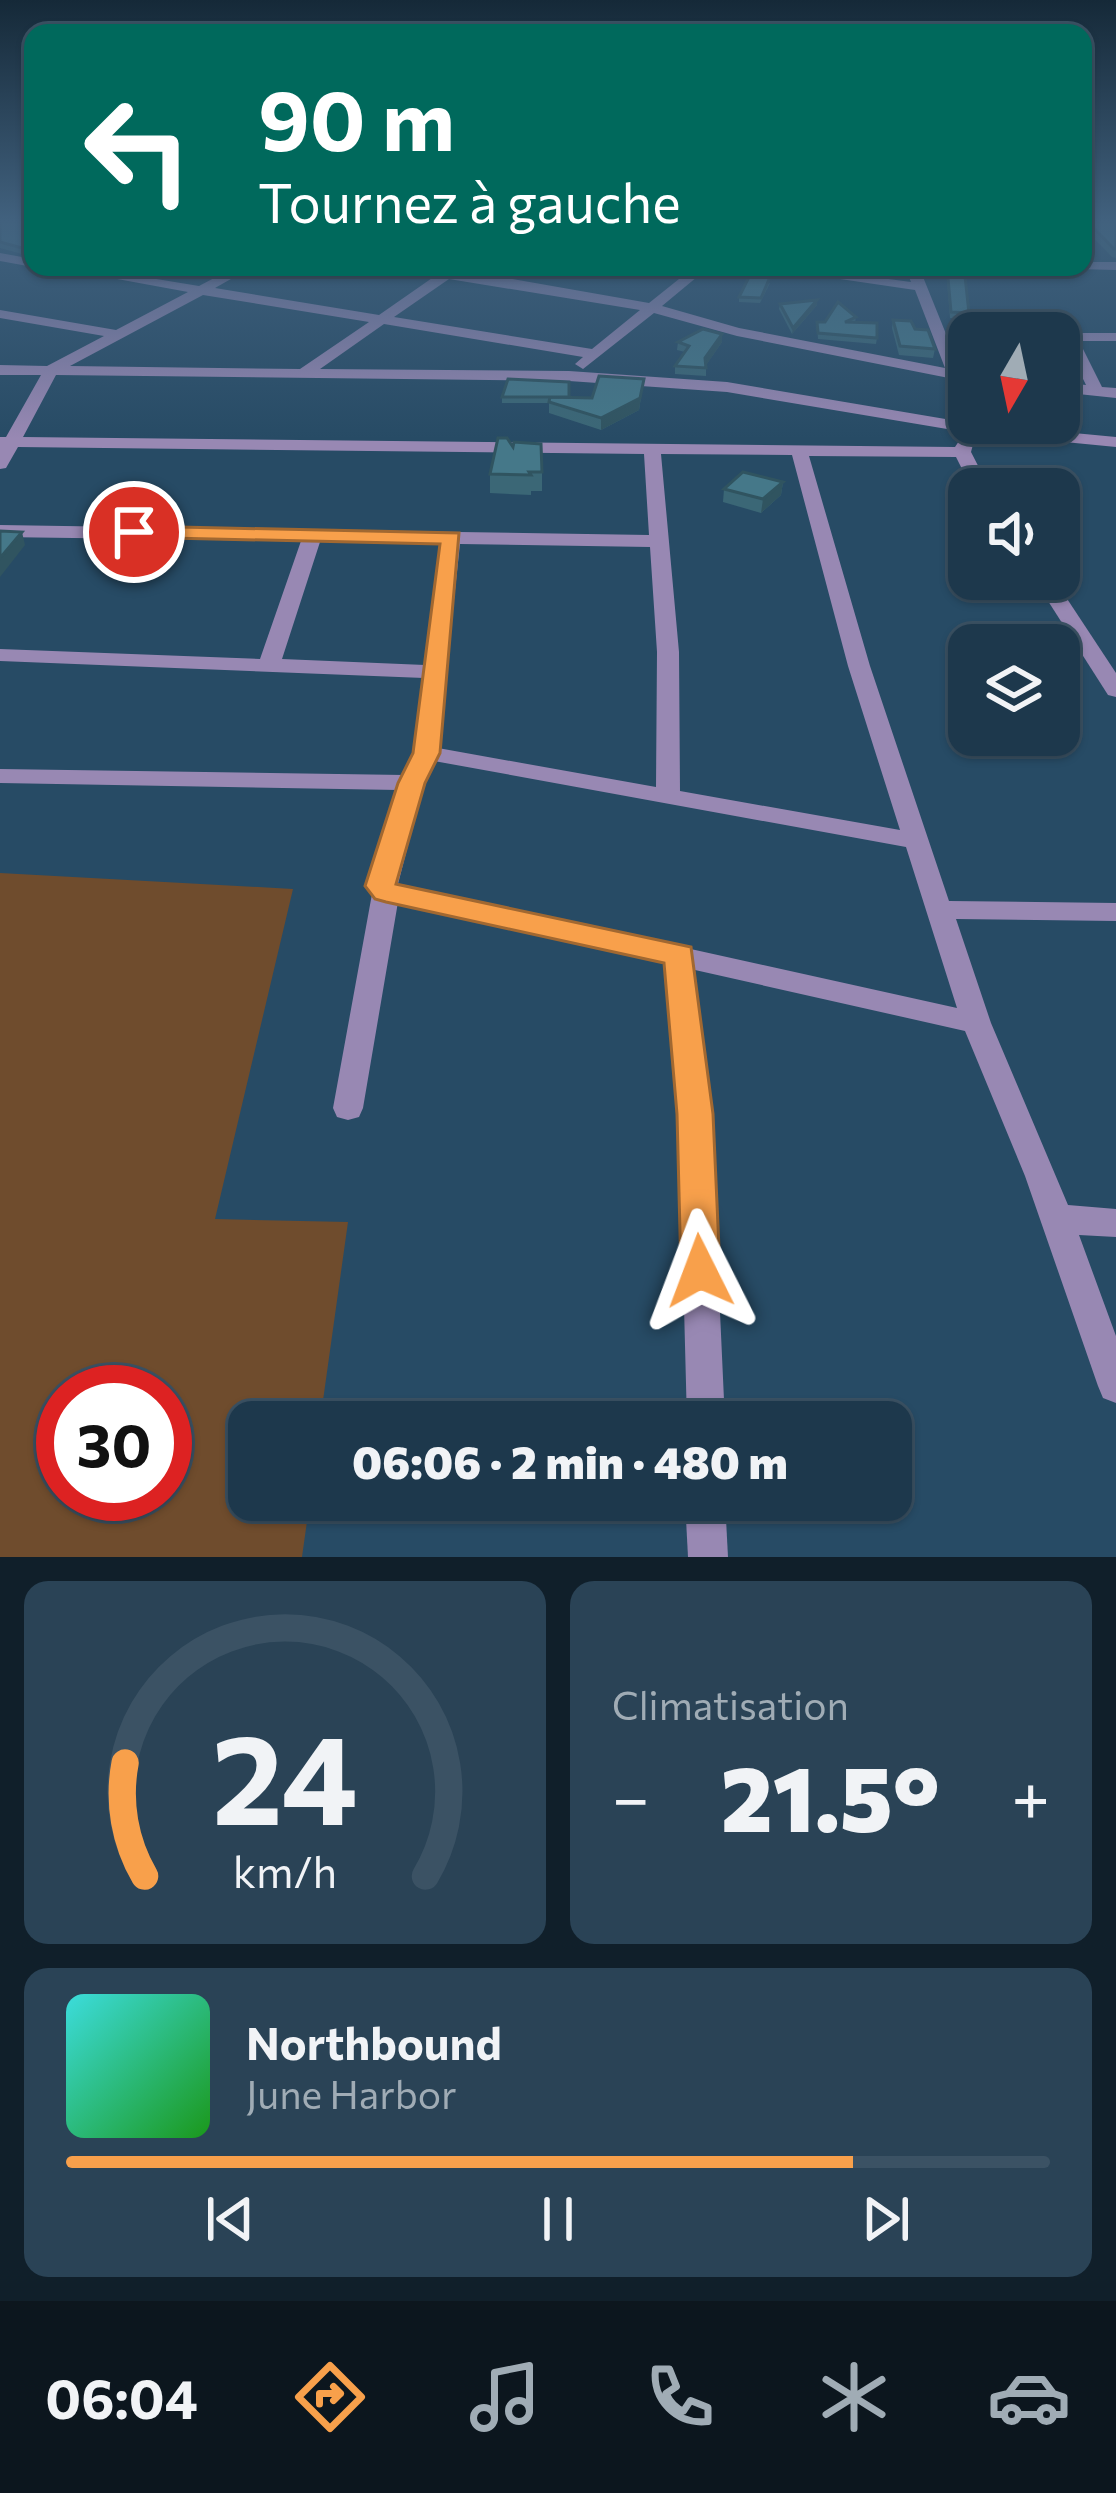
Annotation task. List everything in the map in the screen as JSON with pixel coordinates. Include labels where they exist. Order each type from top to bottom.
[{"type":"street","points":[[0,464],[7,442],[51,370],[195,294]]},
{"type":"street","points":[[217,294],[595,354]]},
{"type":"street","points":[[304,373],[418,294]]},
{"type":"street","points":[[574,294],[652,308],[737,332],[948,372]]},
{"type":"street","points":[[568,376],[669,294]]},
{"type":"street","points":[[924,294],[948,338]]},
{"type":"street","points":[[0,314],[117,334]]},
{"type":"street","points":[[1080,336],[1116,337]]},
{"type":"street","points":[[1080,363],[1094,386],[1116,393]]},
{"type":"street","points":[[0,370],[568,376],[727,387],[948,422]]},
{"type":"street","points":[[1080,386],[1116,378]]},
{"type":"street","points":[[1080,438],[1116,442]]},
{"type":"street","points":[[7,442],[962,452]]},
{"type":"street","points":[[964,444],[962,452],[970,468]]},
{"type":"street","points":[[652,449],[668,652],[668,796]]},
{"type":"street","points":[[800,451],[860,666],[976,1023],[1057,1219],[1116,1386]]},
{"type":"street","points":[[0,531],[659,541]]},
{"type":"street","points":[[269,665],[313,535]]},
{"type":"street","points":[[451,537],[426,753],[380,886],[386,892],[976,1023]]},
{"type":"street","points":[[1058,600],[1116,690]]},
{"type":"street","points":[[0,655],[437,672]]},
{"type":"street","points":[[426,753],[916,842]]},
{"type":"street","points":[[0,776],[412,783]]},
{"type":"street","points":[[348,1108],[386,892]]},
{"type":"street","points":[[939,910],[1116,912]]},
{"type":"street","points":[[680,955],[695,1114],[705,1401]]},
{"type":"street","points":[[1057,1219],[1116,1223]]},
{"type":"street","points":[[706,1521],[708,1557]]},
{"type":"shaded area","points":[[0,873],[293,889],[215,1219],[348,1222],[323,1401],[228,1401],[228,1521],[307,1521],[302,1557],[0,1557]]},
{"type":"building","points":[[949,294],[967,294],[969,312],[951,312]]},
{"type":"building","points":[[817,300],[793,328],[780,304]]},
{"type":"building","points":[[838,302],[856,317],[845,322],[877,323],[877,338],[818,333],[817,322],[825,322]]},
{"type":"building","points":[[893,320],[911,321],[915,329],[928,330],[935,349],[900,346]]},
{"type":"building","points":[[703,329],[722,334],[705,358],[706,368],[675,366],[689,346],[678,342]]},
{"type":"building","points":[[599,376],[644,379],[640,398],[601,418],[549,402],[550,397],[592,398]]},
{"type":"building","points":[[508,379],[569,382],[569,397],[502,397]]},
{"type":"building","points":[[498,438],[507,438],[513,447],[514,442],[541,444],[542,472],[490,474]]},
{"type":"building","points":[[743,472],[783,482],[763,499],[724,489]]},
{"type":"building","points":[[0,531],[22,532],[0,558]]},
{"type":"route","points":[[134,532],[451,537],[426,753],[412,783],[381,889],[680,955],[695,1114],[700,1271]]}]
